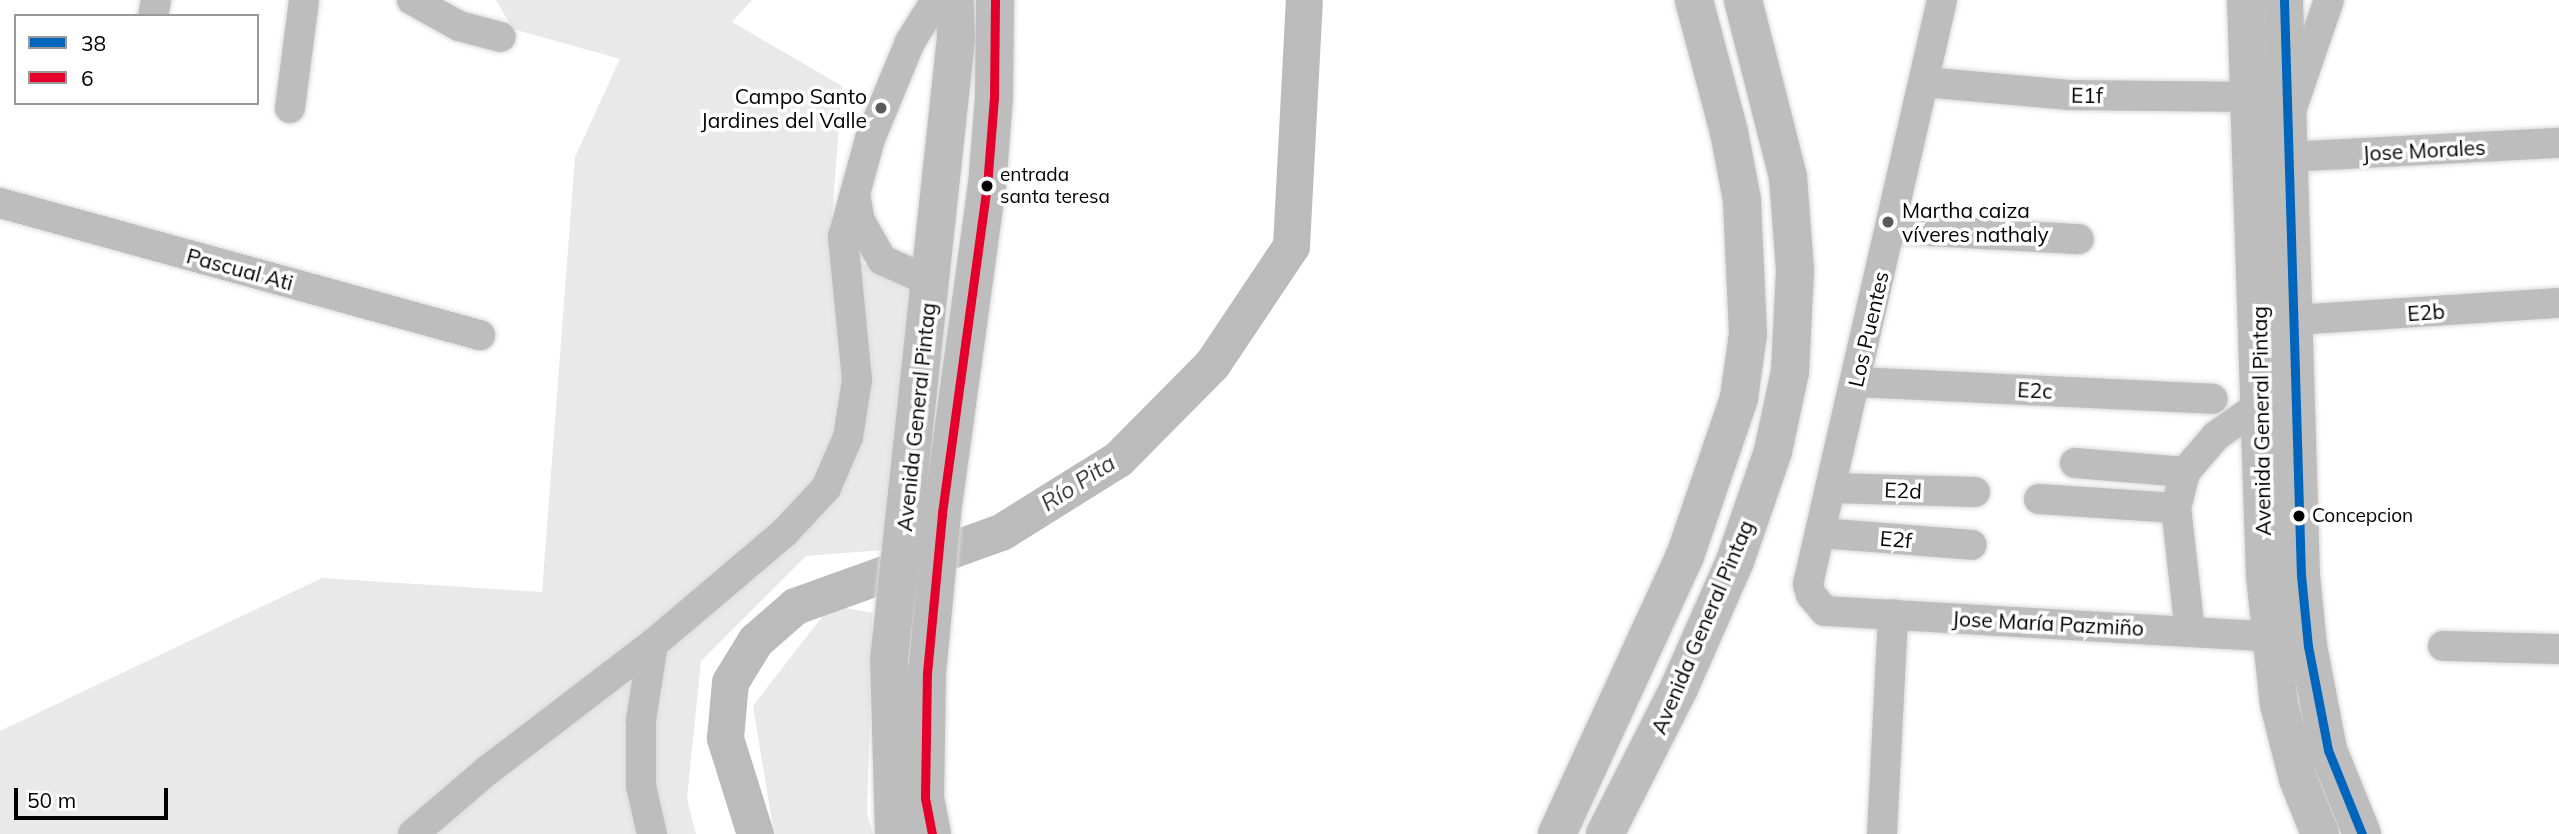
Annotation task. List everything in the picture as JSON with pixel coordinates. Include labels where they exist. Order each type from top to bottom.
[{"type":"highway","name":"Avenida General Pintag","points":[[932,834],[925,798],[927,673],[924,509],[930,282],[956,38],[955,0]]},
{"type":"highway","name":"Avenida General Pintag","points":[[894,834],[889,660],[924,509],[986,186],[994,97],[995,0]]},
{"type":"highway","name":"Avenida General Pintag","points":[[1557,834],[1685,556],[1738,398],[1748,334],[1742,200],[1729,132],[1694,0]]},
{"type":"highway","name":"Avenida General Pintag","points":[[1605,834],[1679,688],[1735,561],[1773,451],[1790,372],[1796,270],[1788,177],[1777,118],[1743,0]]},
{"type":"highway","name":"Avenida General Pintag","points":[[2246,0],[2270,637],[2279,704],[2298,779],[2320,834]]},
{"type":"highway","name":"Avenida General Pintag","points":[[2284,0],[2298,517],[2308,646],[2328,750],[2362,834]]},
{"type":"street","points":[[290,108],[304,0]]},
{"type":"street","points":[[412,0],[459,26],[501,37]]},
{"type":"street","points":[[413,834],[488,770],[653,644],[785,533],[826,488],[848,437],[857,380],[843,237],[870,139],[910,42],[936,0]]},
{"type":"street","name":"Los Puentes","points":[[1825,611],[1808,584],[1892,229],[1942,0]]},
{"type":"street","points":[[2289,118],[2329,0]]},
{"type":"street","name":"E1f","points":[[1924,82],[2069,95],[2251,97]]},
{"type":"street","name":"Jose Morales","points":[[2288,157],[2559,143]]},
{"type":"street","points":[[855,192],[860,220],[882,260],[930,282]]},
{"type":"street","name":"Pascual Ati","points":[[0,203],[480,335]]},
{"type":"street","points":[[1892,229],[2079,239]]},
{"type":"street","points":[[846,277],[882,260]]},
{"type":"street","name":"E2b","points":[[2294,320],[2559,303]]},
{"type":"street","name":"E2c","points":[[1856,382],[2213,399]]},
{"type":"street","points":[[2190,632],[2176,508],[2185,472],[2216,436],[2261,404]]},
{"type":"street","points":[[2075,463],[2185,472]]},
{"type":"street","name":"E2d","points":[[1831,488],[1975,492]]},
{"type":"street","points":[[2039,499],[2176,508]]},
{"type":"street","name":"E2f","points":[[1821,533],[1972,545]]},
{"type":"street","name":"Jose María Pazmiño","points":[[1825,611],[2270,637]]},
{"type":"street","points":[[1882,834],[1893,614]]},
{"type":"street","points":[[652,834],[642,786],[641,720],[653,644]]},
{"type":"street","points":[[2443,646],[2559,649]]},
{"type":"shaded area","points":[[496,0],[752,0],[732,22],[842,86],[829,259],[921,272],[884,550],[806,556],[701,661],[687,799],[696,834],[0,834],[0,731],[322,578],[542,592],[575,157],[620,59],[513,29]]},
{"type":"shaded area","points":[[831,605],[873,613],[867,813],[873,834],[774,834],[753,706]]},
{"type":"waterway","name":"Río Pita","points":[[755,834],[725,738],[730,682],[755,641],[795,606],[1001,532],[1118,459],[1212,364],[1291,246],[1304,0]]},
{"type":"transit line","name":"6","points":[[932,834],[925,798],[927,673],[942,513],[987,186],[994,97],[995,0]]},
{"type":"transit line","name":"38","points":[[2284,0],[2301,575],[2308,646],[2328,750],[2362,834]]},
{"type":"place","name":"Campo Santo Jardines del Valle","points":[[881,108]]},
{"type":"place","name":"entrada santa teresa","points":[[987,186]]},
{"type":"place","name":"Martha caiza víveres nathaly","points":[[1888,222]]},
{"type":"place","name":"Concepcion","points":[[2299,516]]}]
